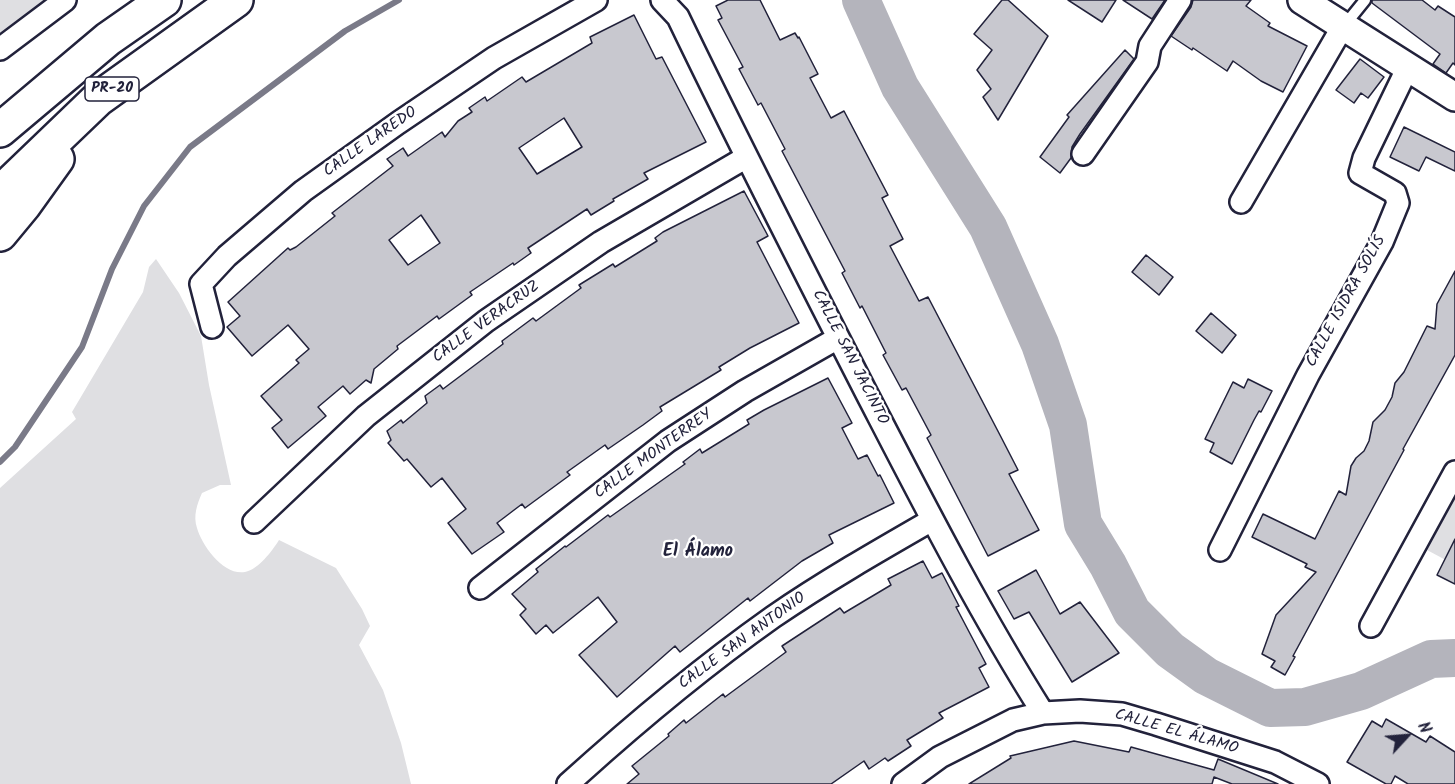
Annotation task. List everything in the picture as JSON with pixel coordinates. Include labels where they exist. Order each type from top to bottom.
[{"type":"highway","name":"PR-20","points":[[0,130],[108,39],[164,0]]},
{"type":"highway","name":"PR-20","points":[[0,193],[98,99],[236,0]]},
{"type":"highway","points":[[0,234],[24,205],[98,99]]},
{"type":"street","points":[[0,49],[65,0]]},
{"type":"street","name":"CALLE LAREDO","points":[[212,327],[201,284],[227,256],[303,191],[494,58],[596,0]]},
{"type":"street","name":"CALLE SAN JACINTO","points":[[663,0],[678,17],[745,158],[932,520],[1043,713]]},
{"type":"street","points":[[1083,154],[1147,62],[1150,46],[1180,0]]},
{"type":"street","points":[[1302,0],[1455,97]]},
{"type":"street","points":[[1241,202],[1343,26]]},
{"type":"street","name":"CALLE ISIDRA SOLÍS","points":[[1220,550],[1308,375],[1382,242],[1398,203],[1395,193],[1360,173],[1364,158],[1408,67]]},
{"type":"street","name":"CALLE VERACRUZ","points":[[254,522],[366,416],[486,321],[601,242],[745,158]]},
{"type":"street","name":"CALLE MONTERREY","points":[[480,588],[668,441],[745,391],[838,338]]},
{"type":"street","points":[[1371,626],[1455,472]]},
{"type":"street","name":"CALLE SAN ANTONIO","points":[[568,784],[604,751],[711,663],[773,617],[851,566],[932,520]]},
{"type":"street","name":"CALLE EL ÁLAMO","points":[[903,784],[940,757],[1013,720],[1043,713],[1080,711],[1122,714],[1275,762],[1318,784]]},
{"type":"lane","points":[[1343,26],[1365,0]]},
{"type":"shaded area","points":[[0,0],[49,0],[0,36]]},
{"type":"shaded area","points":[[156,259],[179,293],[201,336],[209,385],[231,485],[220,485],[202,493],[196,515],[200,535],[209,551],[222,565],[237,572],[245,572],[255,567],[269,554],[279,540],[336,568],[370,626],[359,645],[383,690],[401,743],[411,784],[0,784],[0,488],[76,419],[72,412],[143,292],[149,267]]},
{"type":"shaded area","points":[[1455,498],[1455,565],[1427,550]]},
{"type":"building","points":[[728,0],[760,0],[780,40],[795,33],[818,74],[810,78],[831,118],[844,111],[888,195],[882,198],[903,239],[890,246],[919,301],[928,297],[1018,470],[1009,474],[1039,530],[988,556],[927,438],[931,435],[906,388],[902,390],[883,355],[886,353],[862,306],[860,308],[842,273],[845,271],[782,151],[785,149],[761,103],[758,105],[739,69],[743,67],[718,20],[722,18],[716,6]]},
{"type":"building","points":[[1002,0],[1008,0],[1048,36],[998,120],[983,97],[991,89],[977,70],[992,50],[974,34]]},
{"type":"building","points":[[1068,0],[1116,0],[1102,22]]},
{"type":"building","points":[[1123,0],[1165,0],[1152,19]]},
{"type":"building","points":[[1193,0],[1251,0],[1246,6],[1270,23],[1268,26],[1307,46],[1283,92],[1261,81],[1233,61],[1227,71],[1171,36],[1191,7]]},
{"type":"building","points":[[1372,0],[1422,0],[1435,10],[1438,6],[1455,17],[1455,65],[1453,63],[1446,73],[1433,64],[1440,54],[1372,3]]},
{"type":"building","points":[[634,15],[656,59],[662,57],[706,142],[644,173],[648,179],[613,199],[614,201],[591,215],[587,209],[528,248],[531,253],[470,292],[472,295],[439,319],[437,316],[397,346],[398,349],[374,369],[371,383],[366,380],[350,394],[343,386],[318,407],[326,416],[288,448],[272,428],[282,420],[261,396],[299,363],[296,360],[309,349],[288,325],[252,356],[227,327],[240,316],[228,302],[288,248],[290,250],[296,247],[335,216],[332,213],[393,166],[387,159],[403,148],[408,156],[442,132],[445,137],[458,121],[472,112],[469,108],[485,97],[487,101],[522,77],[526,82],[592,43],[590,37]],"holes":[[[564,118],[582,147],[537,174],[519,148]],[[421,215],[440,243],[408,265],[389,240]]]},
{"type":"building","points":[[1125,50],[1134,59],[1080,134],[1072,147],[1071,158],[1060,173],[1040,157],[1069,117],[1067,115]]},
{"type":"building","points":[[1360,59],[1384,77],[1368,98],[1361,93],[1354,103],[1336,90]]},
{"type":"building","points":[[1404,127],[1455,152],[1455,171],[1426,157],[1419,171],[1390,157]]},
{"type":"building","points":[[744,191],[768,236],[757,242],[799,323],[719,367],[721,370],[660,407],[662,411],[608,449],[605,445],[567,472],[570,475],[525,508],[522,504],[497,523],[504,532],[472,554],[448,523],[466,509],[442,478],[431,487],[407,459],[404,461],[388,443],[391,440],[387,431],[401,420],[403,423],[427,403],[425,396],[440,385],[443,389],[503,344],[502,341],[533,318],[536,321],[581,288],[579,285],[613,264],[615,267],[657,241],[655,238],[663,232]]},
{"type":"building","points":[[1146,255],[1173,277],[1159,295],[1132,272]]},
{"type":"building","points":[[1455,271],[1455,355],[1293,656],[1295,657],[1285,675],[1271,667],[1275,661],[1262,654],[1276,615],[1316,572],[1305,567],[1307,564],[1252,537],[1263,514],[1315,539],[1339,491],[1346,495],[1351,466],[1364,451],[1369,441],[1373,422],[1385,410],[1392,397],[1395,383],[1404,372],[1427,326],[1435,329],[1437,304]]},
{"type":"building","points":[[1211,313],[1236,335],[1222,353],[1196,331]]},
{"type":"building","points":[[828,378],[852,423],[842,428],[858,459],[867,455],[894,503],[829,535],[833,543],[802,561],[750,601],[748,598],[680,652],[675,646],[617,697],[579,655],[617,622],[598,597],[553,633],[546,625],[536,634],[520,615],[526,609],[512,594],[538,572],[536,569],[565,546],[685,464],[683,462],[700,449],[702,453],[749,424],[747,420]]},
{"type":"building","points":[[1248,379],[1272,391],[1254,420],[1232,464],[1210,452],[1214,443],[1205,439],[1233,382],[1244,388]]},
{"type":"building","points":[[1455,539],[1455,584],[1437,575]]},
{"type":"building","points":[[923,561],[932,578],[942,573],[959,606],[956,607],[986,664],[979,668],[989,687],[939,713],[943,718],[907,740],[911,746],[888,761],[885,758],[869,769],[864,761],[831,784],[627,784],[639,774],[632,766],[669,736],[668,734],[684,720],[686,723],[723,694],[725,697],[786,652],[782,646],[840,608],[844,613],[891,585],[888,579]]},
{"type":"building","points":[[1036,570],[1060,614],[1080,602],[1119,653],[1072,682],[1029,612],[1014,619],[998,591]]},
{"type":"building","points":[[1386,719],[1426,742],[1430,736],[1455,752],[1455,784],[1408,784],[1395,776],[1391,784],[1386,784],[1347,762],[1372,721],[1382,727]]},
{"type":"building","points":[[1074,741],[1129,752],[1131,747],[1214,770],[1218,759],[1278,784],[1232,784],[1214,777],[1212,784],[969,784],[1011,758],[1010,756]]},
{"type":"waterway","points":[[0,462],[15,447],[82,347],[112,269],[144,206],[190,147],[345,31],[399,0]]},
{"type":"waterway","points":[[861,0],[900,87],[988,227],[1040,344],[1068,425],[1083,524],[1108,565],[1132,612],[1170,650],[1206,676],[1270,708],[1305,707],[1361,691],[1431,659],[1455,658]]},
{"type":"district","name":"El Álamo","points":[[698,553]]}]
